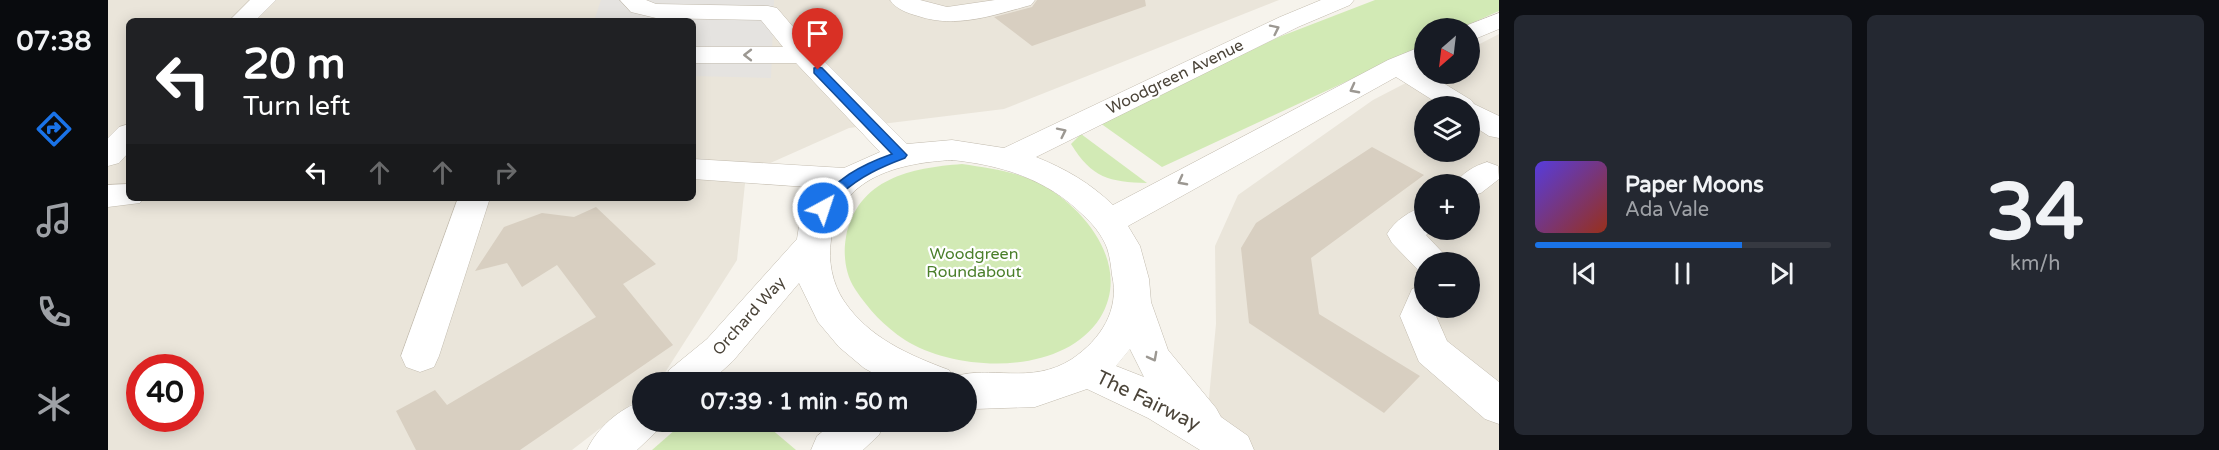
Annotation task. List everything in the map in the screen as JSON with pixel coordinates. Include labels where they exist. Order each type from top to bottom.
[{"type":"street","points":[[244,18],[264,0]]},
{"type":"street","points":[[902,0],[917,9],[948,17],[1023,0]]},
{"type":"street","name":"Woodgreen Avenue","points":[[1010,158],[1289,22],[1342,0]]},
{"type":"street","points":[[636,9],[768,13],[803,55],[900,155]]},
{"type":"street","points":[[1480,29],[1499,20]]},
{"type":"street","points":[[696,55],[803,55]]},
{"type":"street","points":[[1109,222],[1414,58]]},
{"type":"street","points":[[1398,66],[1445,96]]},
{"type":"street","points":[[1480,118],[1499,129]]},
{"type":"street","points":[[108,156],[126,137]]},
{"type":"street","points":[[904,372],[870,353],[835,319],[815,283],[811,246],[815,227],[823,208],[835,192],[850,179],[874,165],[900,155],[936,150],[973,150],[1010,158],[1047,173],[1082,194],[1109,222],[1130,260],[1133,302],[1118,340],[1085,371],[1035,390],[977,392]]},
{"type":"street","points":[[696,169],[850,179]]},
{"type":"street","points":[[746,174],[823,208]]},
{"type":"street","points":[[108,196],[126,195]]},
{"type":"street","points":[[420,356],[473,201]]},
{"type":"street","points":[[1414,226],[1404,234],[1421,252]]},
{"type":"street","name":"Orchard Way","points":[[695,372],[720,350],[811,246]]},
{"type":"street","name":"The Fairway","points":[[1133,302],[1152,358],[1222,441]]},
{"type":"street","points":[[1419,318],[1432,351],[1499,406]]},
{"type":"street","name":"The Fairway","points":[[1085,371],[1124,386],[1222,441]]},
{"type":"street","points":[[608,450],[632,428]]},
{"type":"street","points":[[832,450],[853,432]]},
{"type":"shaded area","points":[[108,0],[1279,0],[1004,109],[849,128],[746,174],[737,260],[665,372],[632,372],[632,404],[572,450],[108,450]]},
{"type":"shaded area","points":[[601,0],[774,0],[771,78],[696,76],[696,18],[595,18]]},
{"type":"shaded area","points":[[1499,34],[1499,450],[1204,450],[1216,324],[1215,246],[1238,195],[1373,100],[1414,79],[1414,84],[1480,84],[1480,44]]},
{"type":"green space","points":[[1375,0],[1499,0],[1499,11],[1480,20],[1414,18],[1414,50],[1162,167],[1100,123],[1279,37]]},
{"type":"green space","points":[[1081,134],[1147,183],[1112,179],[1094,171],[1071,144]]},
{"type":"green space","name":"Woodgreen Roundabout","points":[[962,164],[1010,173],[1037,182],[1071,206],[1086,221],[1098,239],[1107,258],[1111,278],[1109,298],[1100,318],[1083,337],[1061,351],[1036,359],[1008,363],[980,363],[953,359],[927,351],[897,335],[877,317],[855,289],[849,277],[845,243],[852,217],[862,201],[889,180],[906,173]]},
{"type":"green space","points":[[673,432],[775,432],[796,450],[652,450]]},
{"type":"building","points":[[1037,0],[1145,0],[1146,6],[1032,46],[994,17],[1032,7]]},
{"type":"building","points":[[1372,147],[1422,174],[1414,174],[1414,182],[1311,258],[1319,314],[1420,376],[1384,413],[1249,323],[1241,248],[1256,223]]},
{"type":"building","points":[[596,207],[656,264],[623,284],[673,345],[520,450],[416,450],[396,411],[435,390],[447,405],[596,317],[557,265],[522,287],[507,263],[475,271],[504,227],[542,213],[574,217]]},
{"type":"route","points":[[818,70],[900,155],[874,165],[850,179],[835,192],[823,208]]}]
